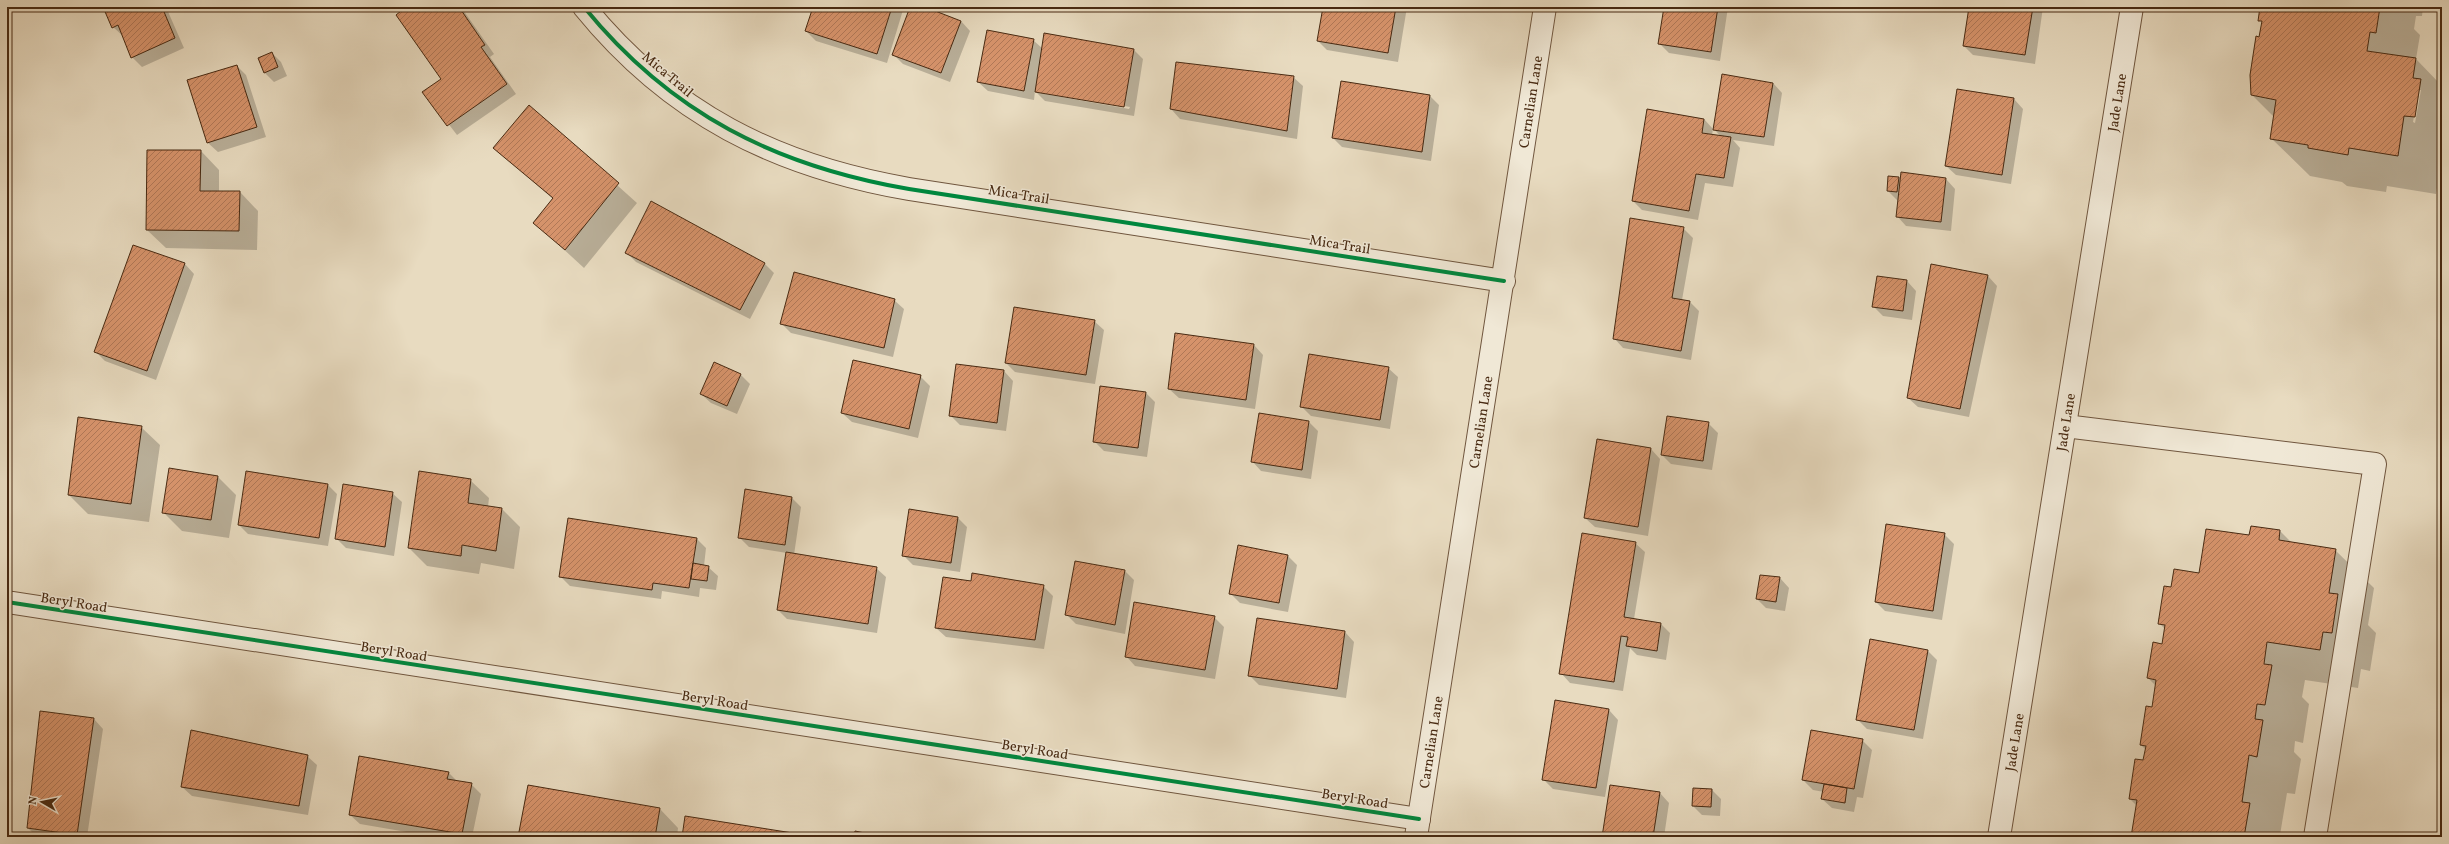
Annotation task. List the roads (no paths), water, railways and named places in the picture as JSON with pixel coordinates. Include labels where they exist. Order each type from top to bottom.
[{"type":"street","name":"Mica Trail","points":[[584,7],[620,47],[670,94],[731,131],[814,166],[872,182],[910,189],[1504,281]]},
{"type":"street","name":"Carnelian Lane","points":[[1418,828],[1504,281],[1545,7]]},
{"type":"street","name":"Jade Lane","points":[[1999,837],[2132,7]]},
{"type":"street","points":[[2064,426],[2375,464],[2315,837]]},
{"type":"street","name":"Beryl Road","points":[[7,602],[1418,828]]}]
